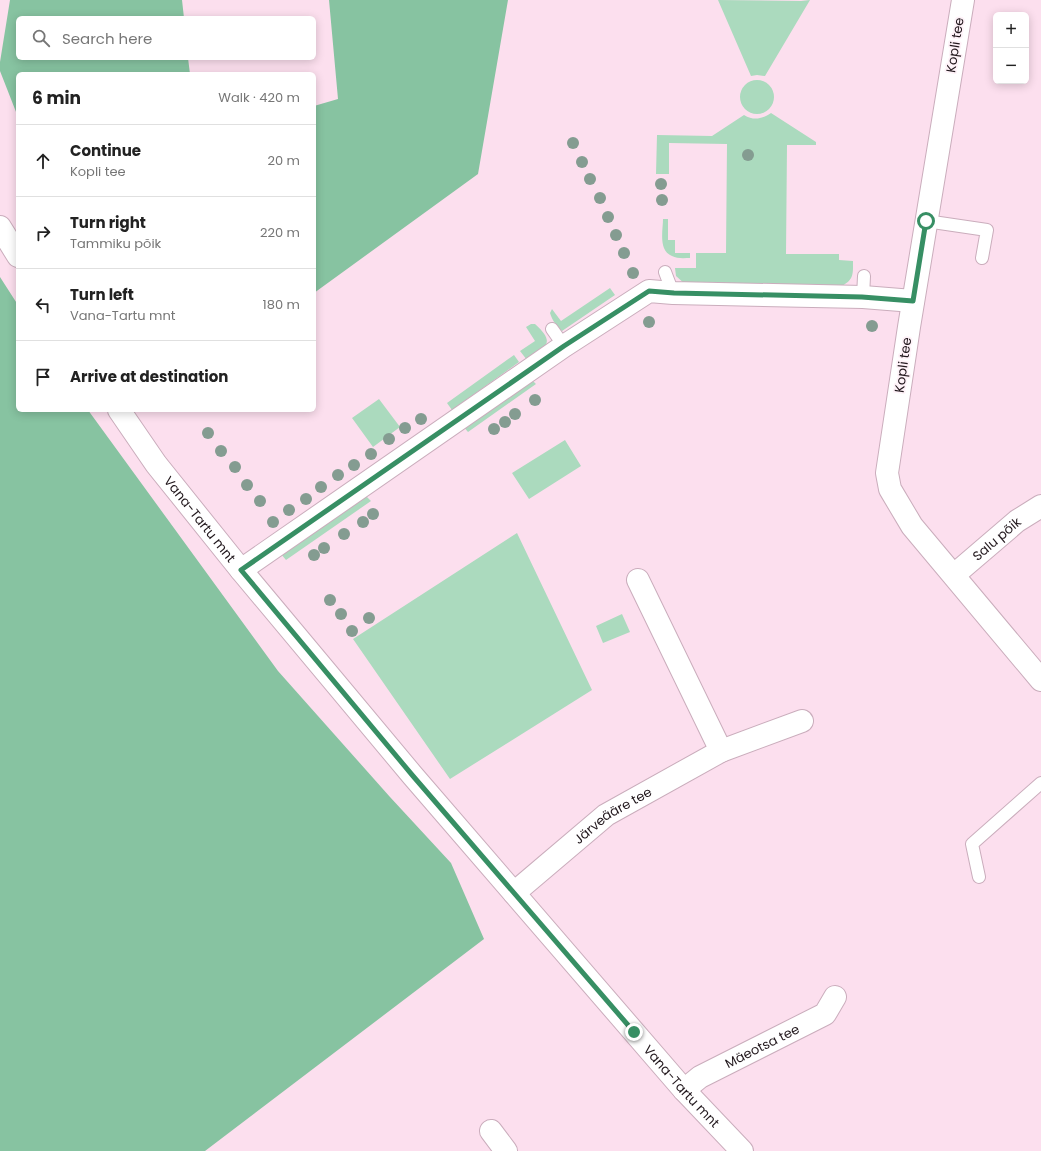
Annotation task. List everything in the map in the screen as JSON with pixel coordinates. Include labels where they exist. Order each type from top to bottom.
[{"type":"street","name":"Kopli tee","points":[[963,0],[913,301],[887,473],[890,489],[912,526],[1041,680]]},
{"type":"street","points":[[0,227],[16,253]]},
{"type":"street","points":[[241,570],[558,338],[649,291],[674,293],[863,286],[913,301]]},
{"type":"street","name":"Vana-Tartu mnt","points":[[120,412],[156,464],[241,570],[413,776],[684,1090],[742,1151]]},
{"type":"street","name":"Salu põik","points":[[954,575],[1017,521],[1041,506]]},
{"type":"street","points":[[638,580],[721,751]]},
{"type":"street","name":"Järveääre tee","points":[[514,893],[606,814],[721,751],[802,721]]},
{"type":"street","name":"Mäeotsa tee","points":[[684,1090],[700,1078],[825,1014],[835,997]]},
{"type":"street","points":[[491,1130],[506,1151]]},
{"type":"lane","points":[[926,221],[987,230],[982,258]]},
{"type":"lane","points":[[665,272],[674,293]]},
{"type":"lane","points":[[979,876],[972,844],[1041,784]]},
{"type":"green space","points":[[10,0],[182,0],[184,16],[16,16],[16,60],[188,60],[190,72],[16,72],[16,112],[0,71],[0,62]]},
{"type":"green space","points":[[329,0],[508,0],[478,174],[316,292],[316,105],[338,99]]},
{"type":"green space","points":[[718,0],[810,0],[765,76],[751,76]]},
{"type":"green space","points":[[757,80],[769,85],[774,97],[769,109],[757,114],[745,109],[740,97],[745,85]]},
{"type":"green space","points":[[771,113],[816,142],[816,145],[787,145],[786,254],[839,254],[839,260],[853,261],[852,277],[848,282],[840,287],[686,285],[676,276],[675,268],[696,268],[696,253],[726,253],[727,144],[669,143],[669,174],[656,174],[657,135],[712,136],[744,115],[755,119],[764,117]]},
{"type":"green space","points":[[663,219],[668,219],[668,240],[675,240],[675,253],[690,253],[690,258],[674,257],[665,250],[662,240]]},
{"type":"green space","points":[[0,277],[16,302],[16,412],[89,412],[278,671],[451,863],[484,939],[205,1151],[0,1151]]},
{"type":"green space","points":[[610,288],[615,295],[562,331],[553,321],[550,313],[552,309],[561,321]]},
{"type":"green space","points":[[531,324],[535,324],[542,331],[546,336],[547,341],[546,345],[539,352],[527,360],[520,351],[535,341],[526,327]]},
{"type":"green space","points":[[514,355],[519,362],[452,410],[447,403]]},
{"type":"green space","points":[[530,378],[536,384],[468,432],[462,425]]},
{"type":"green space","points":[[379,399],[400,427],[373,447],[352,418]]},
{"type":"green space","points":[[565,440],[581,466],[529,499],[512,473]]},
{"type":"green space","points":[[366,496],[371,501],[286,560],[281,554]]},
{"type":"green space","points":[[517,533],[592,690],[450,779],[353,639]]},
{"type":"green space","points":[[622,614],[630,632],[603,643],[596,626]]},
{"type":"route","points":[[634,1032],[413,776],[241,570],[564,346],[649,291],[674,293],[862,297],[913,301],[926,221]]}]
